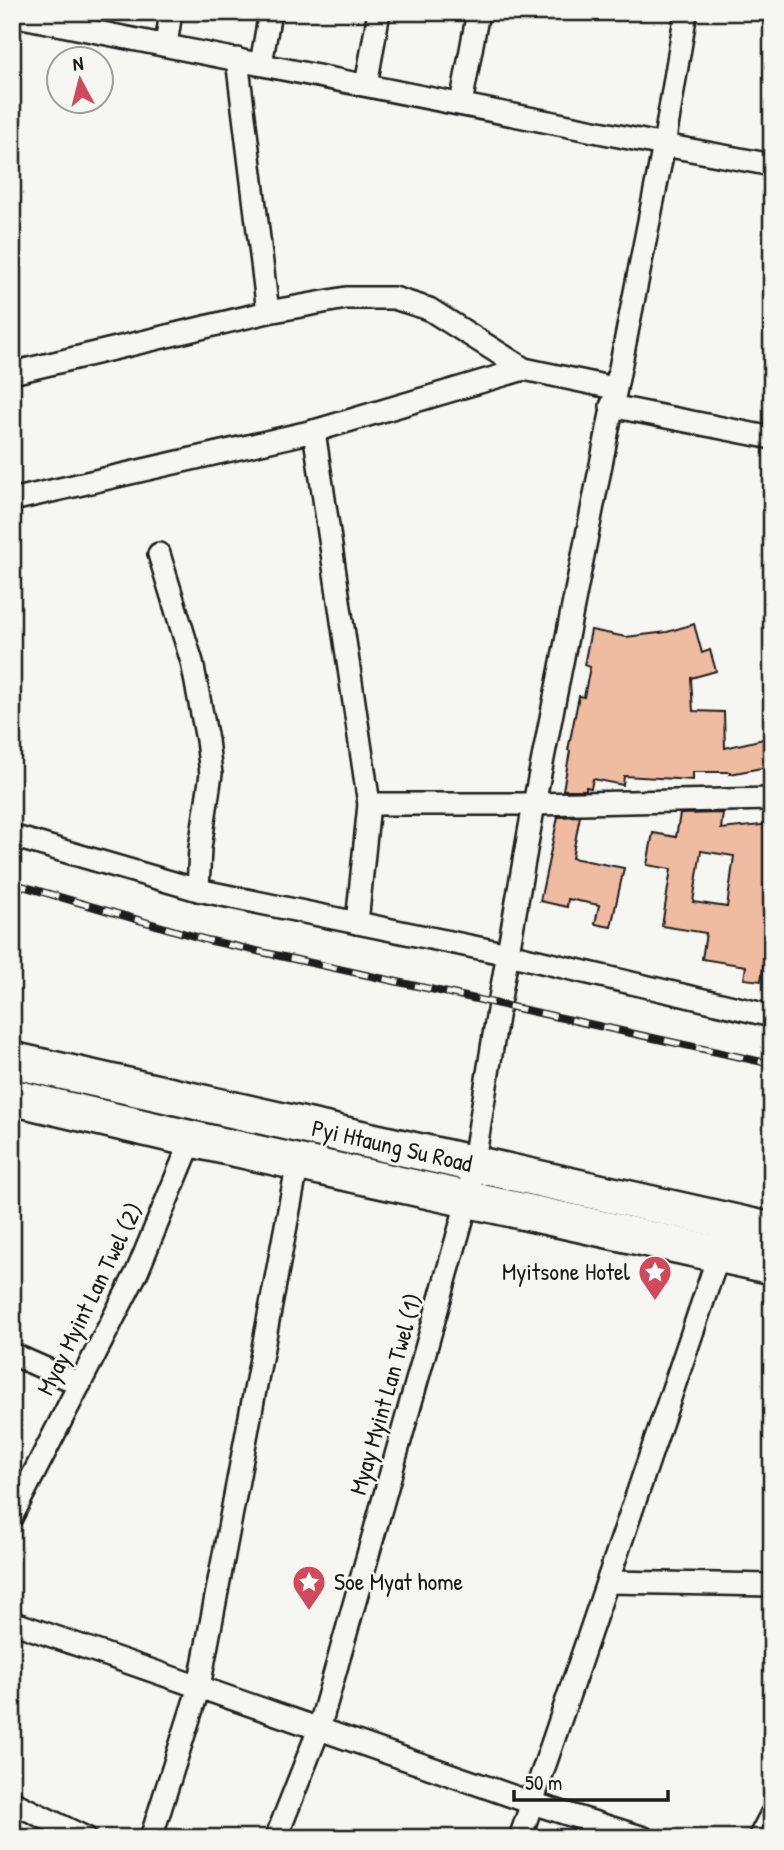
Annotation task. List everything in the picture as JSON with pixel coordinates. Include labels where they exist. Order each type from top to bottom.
[{"type":"highway","name":"Pyi Htaung Su Road","points":[[12,1060],[772,1231]]},
{"type":"highway","points":[[128,1124],[141,1089]]},
{"type":"highway","name":"Pyi Htaung Su Road","points":[[12,1097],[772,1266]]},
{"type":"street","points":[[166,45],[171,12]]},
{"type":"street","points":[[261,64],[270,12]]},
{"type":"street","points":[[366,85],[379,12]]},
{"type":"street","points":[[461,104],[478,12]]},
{"type":"street","name":"Myay Myint Lan Twel (1)","points":[[276,1838],[319,1729],[468,1199],[534,804],[663,145],[686,12]]},
{"type":"street","points":[[12,15],[53,17],[166,45],[772,165]]},
{"type":"street","points":[[237,59],[268,312]]},
{"type":"street","points":[[12,373],[268,312],[346,298],[394,298],[429,309],[524,369],[613,397],[772,438]]},
{"type":"street","points":[[12,500],[314,431],[524,369]]},
{"type":"street","points":[[314,431],[369,804],[357,923]]},
{"type":"street","points":[[159,555],[192,662],[211,774],[200,848],[198,890]]},
{"type":"street","points":[[369,804],[772,799]]},
{"type":"street","points":[[12,836],[198,890],[508,954],[772,1016]]},
{"type":"street","name":"Myay Myint Lan Twel (2)","points":[[12,1516],[18,1492],[80,1384],[137,1272],[192,1139]]},
{"type":"street","points":[[151,1838],[199,1687],[298,1162]]},
{"type":"street","points":[[520,1838],[719,1254],[722,1220]]},
{"type":"street","points":[[12,1354],[80,1384]]},
{"type":"street","points":[[608,1582],[772,1584]]},
{"type":"street","points":[[12,1622],[532,1803],[644,1838]]},
{"type":"street","points":[[12,1802],[86,1838]]},
{"type":"street","points":[[758,1838],[772,1813]]},
{"type":"building","points":[[694,624],[702,653],[710,650],[716,671],[691,678],[693,711],[724,712],[725,748],[772,737],[772,766],[730,774],[693,772],[693,780],[624,776],[623,785],[593,779],[591,788],[586,787],[586,790],[563,790],[579,696],[584,697],[590,667],[584,665],[591,630],[626,637],[667,632]]},
{"type":"building","points":[[723,813],[721,829],[772,824],[772,936],[768,935],[761,981],[744,979],[746,966],[702,959],[706,933],[662,926],[671,869],[647,865],[653,833],[676,837],[680,814]],"holes":[[[701,851],[734,856],[727,907],[693,902]]]},
{"type":"building","points":[[580,816],[572,858],[624,868],[611,927],[595,924],[599,905],[568,899],[567,907],[540,901],[558,817]]},
{"type":"railway","points":[[12,883],[207,940],[772,1064]]},
{"type":"place","name":"Myitsone Hotel","points":[[655,1302]]},
{"type":"place","name":"Soe Myat home","points":[[309,1612]]}]
